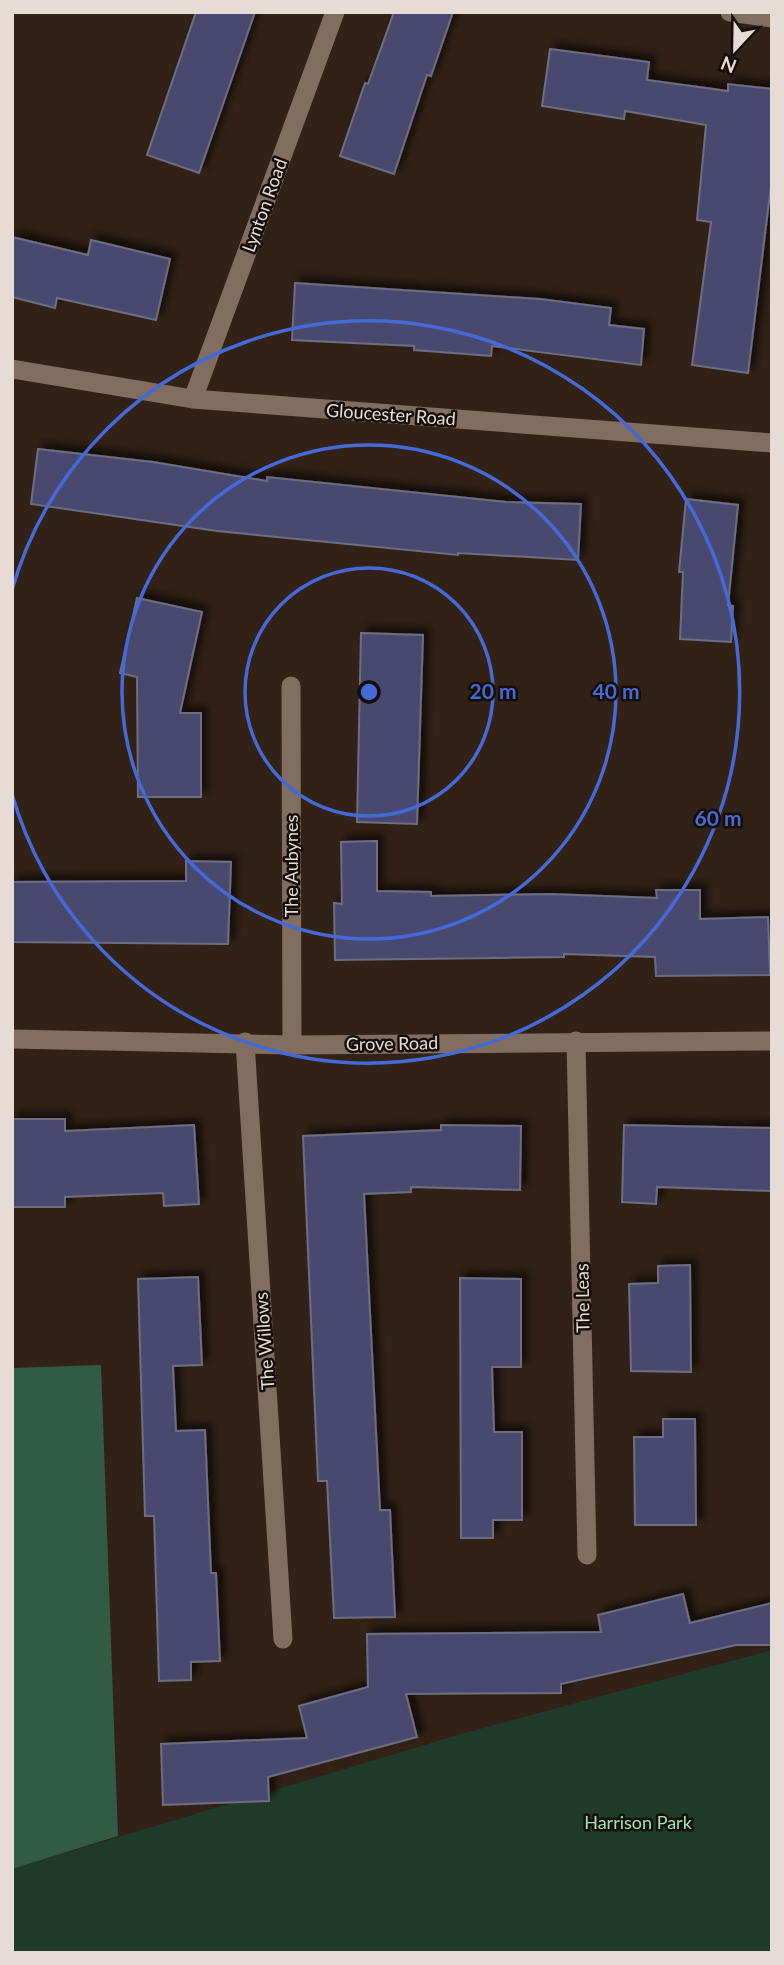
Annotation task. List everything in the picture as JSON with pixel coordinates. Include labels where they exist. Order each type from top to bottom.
[{"type":"street","name":"Lynton Road","points":[[193,398],[335,12]]},
{"type":"street","points":[[730,12],[772,19]]},
{"type":"street","name":"Gloucester Road","points":[[12,369],[193,398],[772,443]]},
{"type":"street","name":"The Aubynes","points":[[291,687],[292,1045]]},
{"type":"street","name":"Grove Road","points":[[12,1039],[292,1045],[772,1041]]},
{"type":"street","name":"The Leas","points":[[576,1041],[587,1555]]},
{"type":"street","name":"The Willows","points":[[245,1042],[283,1639]]},
{"type":"green space","points":[[101,1365],[118,1836],[12,1869],[12,1368]]},
{"type":"green space","name":"Harrison Park","points":[[772,1650],[772,1953],[12,1953],[12,1869],[461,1734]]},
{"type":"building","points":[[196,12],[255,12],[199,173],[147,155]]},
{"type":"building","points":[[394,12],[453,12],[431,76],[427,75],[394,174],[340,156],[365,83],[368,84]]},
{"type":"building","points":[[550,49],[649,62],[647,80],[728,91],[728,84],[772,89],[772,177],[748,373],[692,365],[711,222],[697,220],[706,125],[625,111],[624,119],[542,106]]},
{"type":"building","points":[[12,237],[88,255],[91,240],[170,259],[156,320],[57,298],[55,308],[12,297]]},
{"type":"building","points":[[295,283],[540,299],[611,308],[609,325],[644,329],[641,365],[492,346],[491,356],[414,350],[414,346],[292,340]]},
{"type":"building","points":[[38,449],[153,462],[267,481],[267,477],[506,502],[581,504],[578,560],[458,555],[217,531],[31,504]]},
{"type":"building","points":[[686,499],[738,505],[728,605],[733,606],[731,642],[680,639],[683,572],[679,572]]},
{"type":"building","points":[[137,598],[202,612],[180,713],[201,713],[201,797],[138,797],[137,677],[120,673]]},
{"type":"building","points":[[361,633],[423,635],[417,824],[357,822]]},
{"type":"building","points":[[377,841],[377,891],[431,892],[431,896],[550,894],[657,898],[656,890],[700,890],[700,919],[768,917],[770,975],[656,976],[655,957],[564,954],[564,957],[335,960],[334,903],[342,904],[341,842]]},
{"type":"building","points":[[186,861],[231,862],[228,944],[13,942],[12,882],[186,881]]},
{"type":"building","points":[[12,1119],[65,1119],[65,1131],[194,1125],[199,1204],[164,1206],[163,1193],[65,1197],[65,1207],[12,1207]]},
{"type":"building","points":[[441,1125],[521,1126],[520,1190],[411,1187],[411,1192],[364,1194],[380,1510],[390,1510],[395,1617],[334,1618],[327,1481],[318,1481],[303,1136],[441,1130]]},
{"type":"building","points":[[624,1125],[772,1128],[772,1191],[657,1187],[656,1204],[622,1202]]},
{"type":"building","points":[[690,1265],[691,1372],[631,1371],[629,1284],[658,1283],[658,1266]]},
{"type":"building","points":[[198,1277],[202,1365],[173,1366],[176,1431],[205,1430],[211,1573],[216,1573],[220,1661],[191,1662],[191,1680],[159,1681],[154,1516],[145,1516],[138,1279]]},
{"type":"building","points":[[460,1278],[521,1279],[521,1367],[492,1367],[494,1432],[522,1432],[522,1520],[493,1520],[493,1538],[461,1538]]},
{"type":"building","points":[[663,1419],[695,1419],[696,1525],[635,1525],[634,1437],[663,1437]]},
{"type":"building","points":[[683,1594],[690,1623],[772,1603],[772,1645],[736,1645],[561,1684],[561,1693],[406,1694],[417,1737],[268,1777],[269,1801],[163,1805],[161,1744],[307,1738],[299,1706],[368,1687],[367,1634],[601,1632],[598,1615]]}]
